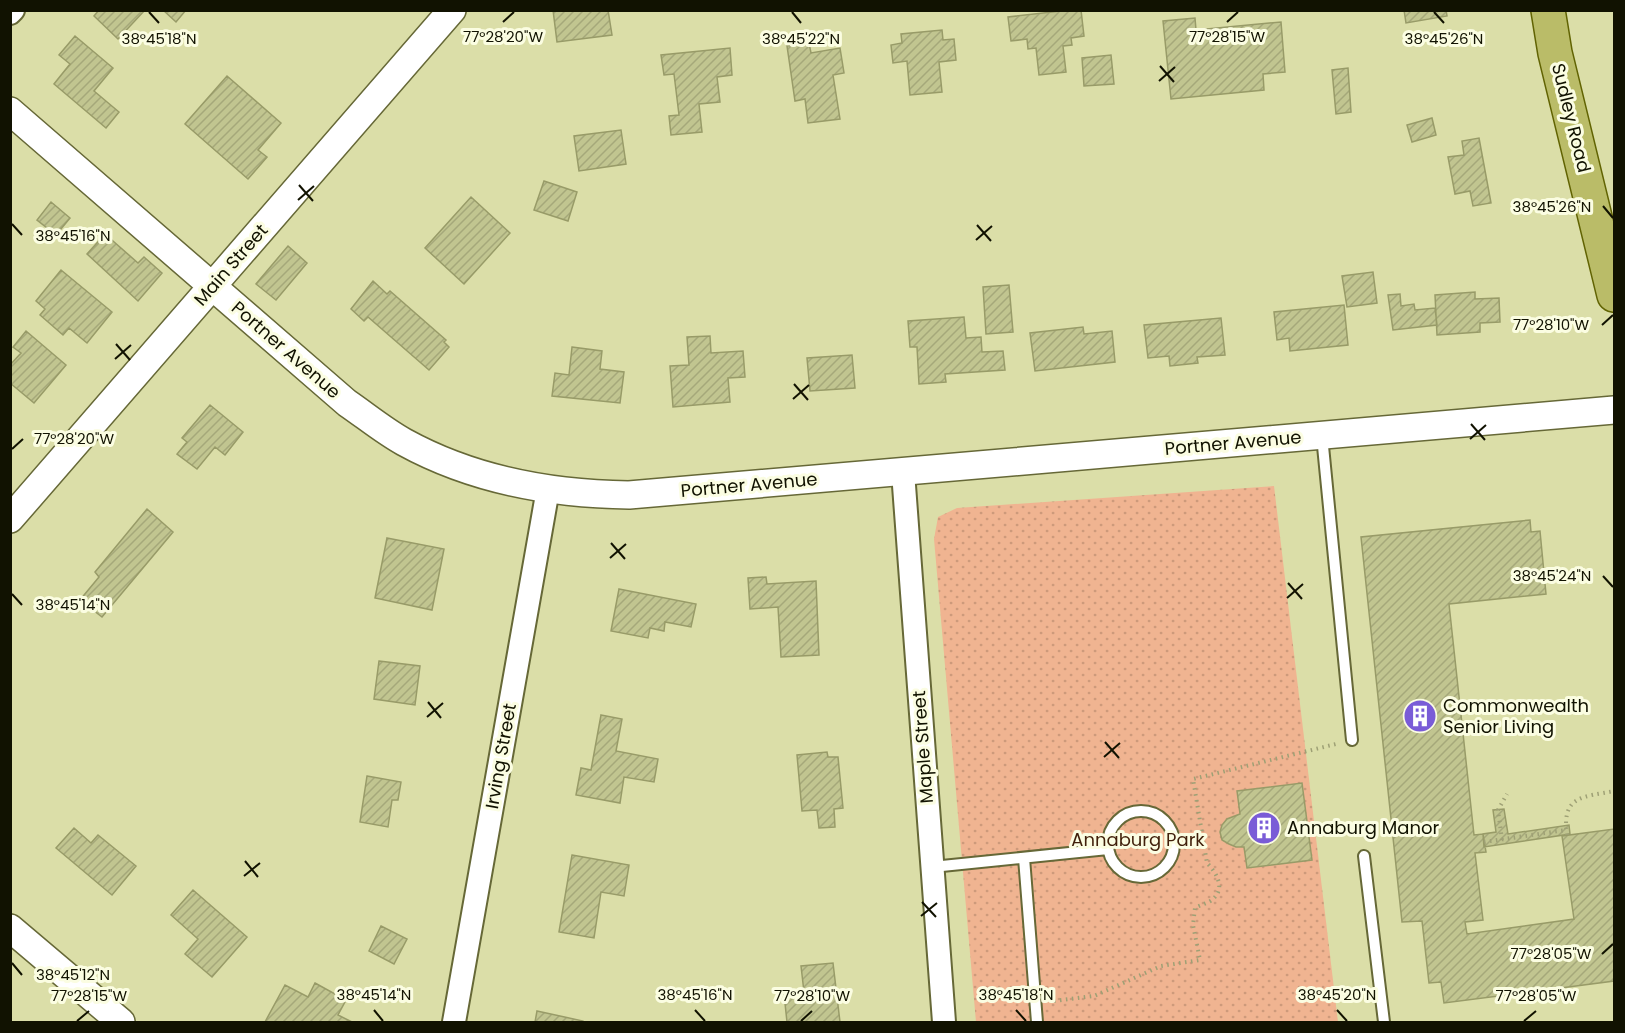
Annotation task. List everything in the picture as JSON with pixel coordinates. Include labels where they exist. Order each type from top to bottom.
[{"type":"main road","name":"Sudley Road","points":[[1548,10],[1555,53],[1614,295]]},
{"type":"street","name":"Main Street","points":[[10,519],[452,10]]},
{"type":"street","name":"Portner Avenue","points":[[10,111],[347,403],[402,441],[449,464],[496,478],[548,489],[586,494],[629,495],[1614,410]]},
{"type":"street","name":"Maple Street","points":[[903,472],[944,1023]]},
{"type":"street","name":"Irving Street","points":[[454,1023],[548,489]]},
{"type":"street","points":[[10,928],[121,1023]]},
{"type":"lane","points":[[1322,436],[1352,740]]},
{"type":"lane","points":[[1133,812],[1150,812],[1158,816],[1165,821],[1174,836],[1173,855],[1170,862],[1163,870],[1146,878],[1128,875],[1120,870],[1110,857],[1108,849],[1108,840],[1114,825],[1133,812]]},
{"type":"lane","points":[[932,867],[1108,849]]},
{"type":"lane","points":[[1364,856],[1384,1023]]},
{"type":"lane","points":[[1024,858],[1036,1023]]},
{"type":"path","points":[[1035,1003],[1094,996],[1161,966],[1200,960],[1193,925],[1195,908],[1212,900],[1218,893],[1219,883],[1216,873],[1207,863],[1193,779],[1352,740]]},
{"type":"path","points":[[1484,842],[1566,832],[1566,812],[1576,799],[1614,791]]},
{"type":"path","points":[[1502,840],[1498,810],[1506,794]]},
{"type":"green space","name":"Annaburg Park","points":[[1274,486],[1338,1022],[976,1022],[934,539],[938,517],[957,508]]},
{"type":"building","points":[[99,10],[145,10],[118,39],[94,16]]},
{"type":"building","points":[[163,10],[186,10],[176,22]]},
{"type":"building","points":[[553,10],[608,10],[612,35],[557,42]]},
{"type":"building","points":[[1081,10],[1084,36],[1071,38],[1072,45],[1063,46],[1066,72],[1039,75],[1036,48],[1028,49],[1027,39],[1011,41],[1008,17]]},
{"type":"building","points":[[1404,10],[1446,10],[1447,16],[1406,23]]},
{"type":"building","points":[[1195,18],[1196,30],[1281,22],[1285,72],[1263,74],[1264,90],[1171,99],[1163,21]]},
{"type":"building","points":[[942,30],[943,40],[954,39],[956,60],[939,62],[942,92],[910,95],[907,61],[893,63],[891,45],[902,43],[901,34]]},
{"type":"building","points":[[75,36],[113,68],[94,91],[119,112],[106,128],[54,84],[70,64],[59,55]]},
{"type":"building","points":[[809,43],[811,53],[840,48],[844,73],[833,75],[840,119],[808,123],[805,99],[795,101],[787,46]]},
{"type":"building","points":[[730,48],[732,75],[717,77],[720,102],[699,104],[702,132],[671,135],[669,116],[679,115],[674,74],[664,75],[661,55]]},
{"type":"building","points":[[1111,55],[1114,84],[1084,86],[1082,58]]},
{"type":"building","points":[[1348,68],[1351,112],[1336,114],[1332,70]]},
{"type":"building","points":[[227,76],[281,123],[258,150],[267,157],[248,179],[185,124]]},
{"type":"building","points":[[1432,118],[1436,135],[1412,142],[1407,125]]},
{"type":"building","points":[[621,130],[626,164],[579,171],[574,136]]},
{"type":"building","points":[[1479,138],[1491,203],[1473,206],[1470,191],[1455,194],[1448,157],[1464,155],[1462,141]]},
{"type":"building","points":[[544,181],[577,192],[568,221],[534,210]]},
{"type":"building","points":[[471,197],[510,233],[464,284],[425,248]]},
{"type":"building","points":[[51,202],[70,218],[56,235],[37,220]]},
{"type":"building","points":[[105,234],[138,263],[144,257],[162,273],[138,301],[87,254]]},
{"type":"building","points":[[288,246],[307,263],[276,300],[256,284]]},
{"type":"building","points":[[61,270],[112,312],[87,343],[69,328],[63,335],[40,315],[45,309],[36,301]]},
{"type":"building","points":[[1373,272],[1377,303],[1347,307],[1342,276]]},
{"type":"building","points":[[373,281],[387,294],[390,291],[446,340],[444,342],[449,347],[429,370],[368,317],[364,321],[351,309]]},
{"type":"building","points":[[1009,285],[1013,332],[986,334],[983,287]]},
{"type":"building","points":[[1475,292],[1475,299],[1499,298],[1500,322],[1480,323],[1480,332],[1437,335],[1435,295]]},
{"type":"building","points":[[1400,294],[1401,306],[1414,304],[1415,310],[1435,308],[1437,325],[1393,330],[1388,295]]},
{"type":"building","points":[[1344,305],[1348,345],[1290,351],[1289,338],[1277,340],[1274,312]]},
{"type":"building","points":[[964,317],[966,338],[981,337],[982,352],[1003,351],[1005,370],[945,374],[946,382],[919,384],[917,347],[910,347],[908,321]]},
{"type":"building","points":[[1221,318],[1225,355],[1197,357],[1198,363],[1170,366],[1169,356],[1148,358],[1144,325]]},
{"type":"building","points":[[1083,327],[1084,334],[1112,331],[1115,362],[1035,371],[1030,333]]},
{"type":"building","points":[[26,331],[66,365],[34,403],[10,383],[10,365],[21,353],[13,347]]},
{"type":"building","points":[[710,336],[711,353],[743,351],[745,377],[728,378],[730,402],[673,407],[670,366],[689,365],[687,337]]},
{"type":"building","points":[[572,347],[602,351],[600,369],[624,372],[620,403],[552,396],[555,373],[569,375]]},
{"type":"building","points":[[852,355],[855,388],[810,391],[807,358]]},
{"type":"building","points":[[210,405],[243,432],[225,455],[215,447],[197,469],[177,454],[187,442],[182,438]]},
{"type":"building","points":[[147,509],[173,532],[102,617],[80,600],[99,577],[95,572]]},
{"type":"building","name":"Commonwealth Senior Living","points":[[1530,520],[1531,532],[1540,531],[1546,594],[1449,604],[1474,835],[1483,834],[1486,852],[1475,853],[1483,920],[1465,922],[1467,934],[1574,919],[1562,836],[1614,829],[1614,981],[1444,1003],[1441,982],[1429,983],[1422,921],[1402,922],[1361,537]]},
{"type":"building","points":[[387,538],[444,549],[432,610],[375,598]]},
{"type":"building","points":[[766,577],[767,584],[816,581],[819,655],[781,657],[778,607],[750,609],[748,578]]},
{"type":"building","points":[[619,589],[696,604],[691,627],[665,622],[664,631],[650,628],[648,638],[611,631]]},
{"type":"building","points":[[379,661],[420,666],[415,705],[374,699]]},
{"type":"building","points":[[601,715],[622,719],[616,751],[658,759],[654,782],[624,777],[620,803],[576,795],[581,768],[591,770]]},
{"type":"building","points":[[827,752],[828,757],[838,757],[843,808],[834,809],[835,827],[819,828],[817,810],[802,811],[797,755]]},
{"type":"building","points":[[367,776],[401,782],[398,800],[392,800],[388,827],[360,822]]},
{"type":"building","name":"Annaburg Manor","points":[[1302,783],[1312,860],[1247,868],[1244,847],[1236,847],[1222,840],[1220,832],[1227,819],[1240,814],[1237,791]]},
{"type":"building","points":[[1504,809],[1508,834],[1569,825],[1570,834],[1484,847],[1483,834],[1496,832],[1493,810]]},
{"type":"building","points":[[74,828],[91,843],[98,835],[136,866],[112,895],[56,848]]},
{"type":"building","points":[[572,855],[629,865],[624,896],[601,892],[594,938],[559,932]]},
{"type":"building","points":[[193,890],[247,937],[212,977],[185,954],[198,939],[171,915]]},
{"type":"building","points":[[381,926],[407,939],[394,964],[369,951]]},
{"type":"building","points":[[833,963],[840,1022],[787,1022],[784,994],[804,992],[801,966]]},
{"type":"building","points":[[315,983],[346,1000],[338,1015],[352,1022],[265,1022],[285,985],[308,997]]},
{"type":"building","points":[[537,1011],[583,1021],[583,1022],[535,1022]]},
{"type":"place","name":"Commonwealth Senior Living","points":[[1420,716]]},
{"type":"place","name":"Annaburg Manor","points":[[1264,828]]}]
